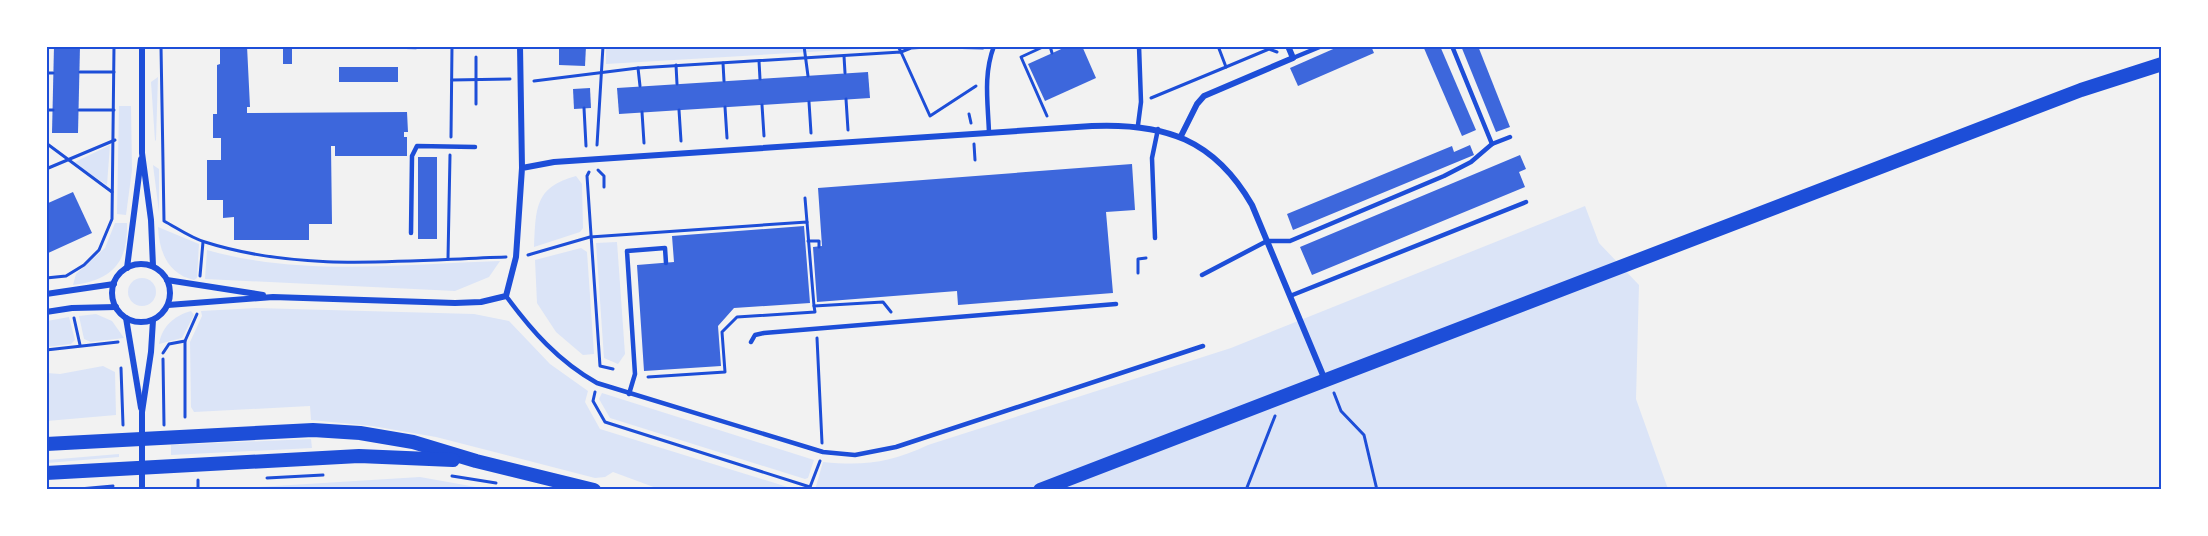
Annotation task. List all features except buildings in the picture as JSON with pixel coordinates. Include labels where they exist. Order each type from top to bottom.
[{"type":"main road","points":[[1040,489],[2081,90],[2162,64]]},
{"type":"main road","points":[[46,444],[313,430],[360,433],[413,442],[476,461],[594,489]]},
{"type":"main road","points":[[46,473],[359,456],[476,461]]},
{"type":"street","points":[[142,46],[142,153],[151,220],[153,266]]},
{"type":"street","points":[[168,305],[273,297],[455,303],[481,302],[506,296],[516,257],[522,168],[520,46]]},
{"type":"street","points":[[1182,136],[1197,104],[1204,96],[1293,58],[1288,46]]},
{"type":"street","points":[[522,168],[597,158],[989,133],[1138,125],[1158,129],[1182,136],[1216,158],[1237,180],[1252,205],[1268,241],[1326,381]]},
{"type":"street","points":[[142,153],[126,268],[114,284],[113,300],[126,318],[142,412]]},
{"type":"street","points":[[126,268],[140,264],[153,266],[168,280],[170,288],[168,305],[153,320],[144,322],[126,318]]},
{"type":"street","points":[[168,280],[273,297]]},
{"type":"street","points":[[46,294],[114,284]]},
{"type":"street","points":[[46,312],[72,308],[116,307]]},
{"type":"street","points":[[142,489],[142,412],[153,320]]},
{"type":"lane","points":[[375,46],[416,47]]},
{"type":"lane","points":[[989,133],[986,79],[988,62],[994,46]]},
{"type":"lane","points":[[1138,125],[1141,102],[1139,46]]},
{"type":"lane","points":[[1293,58],[1322,46]]},
{"type":"lane","points":[[1452,46],[1492,144]]},
{"type":"lane","points":[[1155,238],[1152,158],[1158,129]]},
{"type":"lane","points":[[1202,275],[1268,241],[1290,241],[1444,176],[1471,162],[1492,144],[1510,137]]},
{"type":"lane","points":[[411,232],[412,156],[417,147],[475,147]]},
{"type":"lane","points":[[1290,296],[1526,202]]},
{"type":"lane","points":[[629,394],[634,374],[627,251],[665,248],[666,263]]},
{"type":"lane","points":[[506,296],[532,330],[571,368],[597,383],[823,452],[855,455],[896,447],[1203,346]]},
{"type":"lane","points":[[751,342],[755,335],[764,333],[1116,304]]},
{"type":"path","points":[[46,278],[66,276],[84,265],[99,250],[112,219],[115,140],[114,46]]},
{"type":"path","points":[[161,46],[161,153],[164,221],[202,242],[271,259],[353,261],[516,257],[590,237],[807,222]]},
{"type":"path","points":[[597,145],[603,46]]},
{"type":"path","points":[[898,46],[930,116],[986,79]]},
{"type":"path","points":[[1044,46],[1021,57],[1047,116]]},
{"type":"path","points":[[1050,46],[1053,54]]},
{"type":"path","points":[[1218,46],[1226,67]]},
{"type":"path","points":[[805,47],[808,76]]},
{"type":"path","points":[[534,81],[676,65],[901,52],[911,48],[985,48]]},
{"type":"path","points":[[1141,102],[1268,48],[1293,58]]},
{"type":"path","points":[[844,56],[845,74]]},
{"type":"path","points":[[476,57],[476,104]]},
{"type":"path","points":[[759,61],[760,79]]},
{"type":"path","points":[[723,63],[724,81]]},
{"type":"path","points":[[676,65],[677,84]]},
{"type":"path","points":[[638,68],[640,86]]},
{"type":"path","points":[[80,72],[114,72]]},
{"type":"path","points":[[46,73],[53,73]]},
{"type":"path","points":[[452,80],[512,78]]},
{"type":"path","points":[[846,99],[848,130]]},
{"type":"path","points":[[809,102],[811,133]]},
{"type":"path","points":[[762,105],[764,136]]},
{"type":"path","points":[[725,107],[728,138]]},
{"type":"path","points":[[584,108],[586,146]]},
{"type":"path","points":[[46,110],[52,110]]},
{"type":"path","points":[[79,110],[114,110]]},
{"type":"path","points":[[679,110],[681,141]]},
{"type":"path","points":[[642,112],[644,143]]},
{"type":"path","points":[[46,169],[115,140]]},
{"type":"path","points":[[46,143],[113,193]]},
{"type":"path","points":[[604,187],[604,176],[598,170],[590,171],[587,176],[590,237],[600,366],[613,369]]},
{"type":"path","points":[[648,377],[725,372],[722,332],[737,317],[814,312],[805,198]]},
{"type":"path","points":[[112,219],[119,219]]},
{"type":"path","points":[[808,241],[819,241],[819,247]]},
{"type":"path","points":[[200,279],[202,242]]},
{"type":"path","points":[[1138,273],[1138,259],[1146,258]]},
{"type":"path","points":[[882,296],[883,302],[891,312]]},
{"type":"path","points":[[814,306],[883,302]]},
{"type":"path","points":[[185,417],[185,341],[197,312]]},
{"type":"path","points":[[74,318],[80,345]]},
{"type":"path","points":[[596,389],[593,401],[605,422],[809,488],[823,452],[817,337]]},
{"type":"path","points":[[46,350],[117,340],[120,345]]},
{"type":"path","points":[[163,372],[165,348],[169,344],[185,341]]},
{"type":"path","points":[[1326,381],[1336,395],[1341,411],[1364,435],[1377,489]]},
{"type":"path","points":[[1246,489],[1282,398]]},
{"type":"path","points":[[266,478],[333,473]]},
{"type":"path","points":[[448,476],[504,484]]},
{"type":"path","points":[[198,480],[198,489]]},
{"type":"path","points":[[186,481],[209,480]]},
{"type":"path","points":[[68,489],[116,486]]},
{"type":"shaded area","points":[[894,46],[606,64],[606,47]]},
{"type":"shaded area","points":[[158,77],[156,140],[155,141],[151,82]]},
{"type":"shaded area","points":[[119,106],[131,106],[132,170],[126,215],[117,214]]},
{"type":"shaded area","points":[[110,145],[107,185],[73,163]]},
{"type":"shaded area","points":[[153,165],[159,169],[159,212]]},
{"type":"shaded area","points":[[576,176],[582,184],[583,228],[580,232],[534,247],[540,201],[552,186]]},
{"type":"shaded area","points":[[1585,206],[1599,243],[1639,285],[1636,399],[1668,489],[815,490],[823,462],[851,464],[877,462],[901,456],[928,445],[1231,348]]},
{"type":"shaded area","points":[[115,223],[127,223],[127,237],[121,258],[115,267],[98,279],[73,285],[76,274],[105,248]]},
{"type":"shaded area","points":[[158,227],[199,244],[197,278],[194,280],[185,277],[171,267],[160,245]]},
{"type":"shaded area","points":[[617,242],[625,354],[618,364],[604,358],[596,243]]},
{"type":"shaded area","points":[[581,248],[587,252],[594,354],[583,355],[556,332],[537,303],[535,260]]},
{"type":"shaded area","points":[[207,250],[279,264],[316,266],[390,266],[500,261],[489,277],[455,291],[205,279]]},
{"type":"shaded area","points":[[142,278],[152,282],[156,292],[152,302],[142,306],[132,302],[128,292],[132,282]]},
{"type":"shaded area","points":[[256,308],[474,314],[509,321],[550,364],[588,391],[585,402],[600,429],[794,489],[659,489],[613,472],[605,477],[595,478],[436,437],[372,426],[311,420],[310,406],[194,412],[191,407],[190,342],[202,316],[201,311]]},
{"type":"shaded area","points":[[191,311],[194,315],[182,338],[159,344],[166,327],[179,316]]},
{"type":"shaded area","points":[[96,314],[112,321],[124,338],[91,342],[84,339],[79,316]]},
{"type":"shaded area","points":[[69,317],[75,340],[71,344],[47,347],[47,321]]},
{"type":"shaded area","points":[[103,366],[115,372],[116,415],[47,421],[47,373],[60,374]]},
{"type":"shaded area","points":[[602,393],[814,460],[808,478],[805,479],[610,418],[599,399]]},
{"type":"shaded area","points":[[311,439],[312,448],[171,455],[171,445]]},
{"type":"shaded area","points":[[119,454],[119,457],[47,463],[47,460]]},
{"type":"shaded area","points":[[420,477],[487,489],[226,489]]}]
